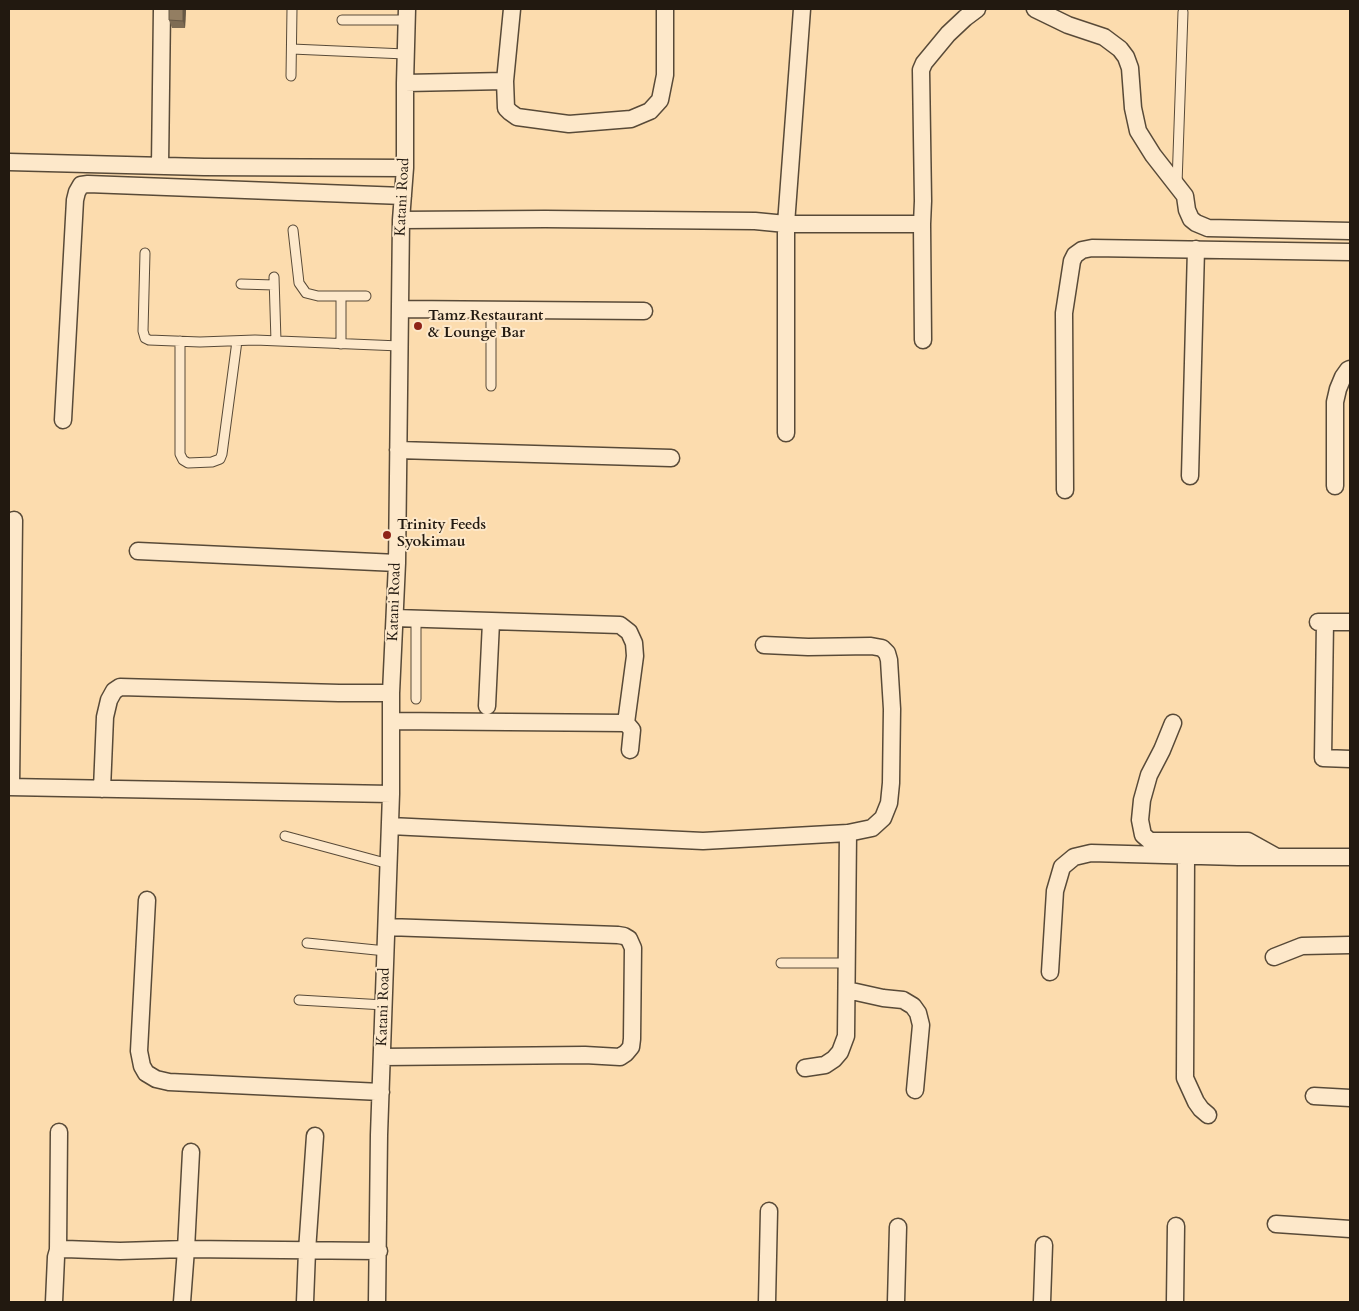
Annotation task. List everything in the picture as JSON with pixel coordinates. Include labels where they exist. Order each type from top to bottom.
[{"type":"street","points":[[160,166],[162,9]]},
{"type":"street","points":[[512,9],[505,81],[506,108],[517,117],[569,124],[631,119],[650,112],[660,100],[665,75],[665,9]]},
{"type":"street","points":[[786,433],[786,224],[802,9]]},
{"type":"street","points":[[923,340],[921,70],[924,63],[948,34],[977,9]]},
{"type":"street","points":[[1035,9],[1068,25],[1104,37],[1120,49],[1126,57],[1130,68],[1133,108],[1138,131],[1153,155],[1185,196],[1187,210],[1191,219],[1196,223],[1208,228],[1350,232]]},
{"type":"street","name":"Katani Road","points":[[377,1302],[381,1092],[391,794],[391,721],[397,563],[401,220],[405,168],[406,14]]},
{"type":"street","points":[[405,83],[505,81]]},
{"type":"street","points":[[9,162],[160,166],[405,168]]},
{"type":"street","points":[[63,420],[75,200],[81,185],[403,196]]},
{"type":"street","points":[[401,220],[545,219],[755,221],[786,224],[922,224]]},
{"type":"street","points":[[1065,490],[1064,313],[1072,261],[1075,255],[1082,250],[1092,248],[1350,252]]},
{"type":"street","points":[[1190,476],[1196,249]]},
{"type":"street","points":[[401,309],[644,312]]},
{"type":"street","points":[[1335,486],[1335,402],[1343,377],[1350,369]]},
{"type":"street","points":[[398,450],[671,458]]},
{"type":"street","points":[[14,520],[10,787],[391,794]]},
{"type":"street","points":[[138,550],[397,563]]},
{"type":"street","points":[[395,618],[620,625],[629,632],[634,643],[635,656],[626,723],[632,730],[630,750]]},
{"type":"street","points":[[487,706],[491,622]]},
{"type":"street","points":[[1350,622],[1321,622],[1323,758],[1350,758]]},
{"type":"street","points":[[390,826],[704,841],[848,833],[872,828],[883,818],[889,803],[891,783],[892,709],[887,652],[882,648],[871,646],[808,647],[764,645]]},
{"type":"street","points":[[102,789],[105,717],[109,700],[114,691],[120,687],[392,693]]},
{"type":"street","points":[[391,721],[626,723]]},
{"type":"street","points":[[1172,722],[1162,750],[1149,775],[1142,800],[1140,820],[1143,835],[1150,841],[1248,841],[1277,857]]},
{"type":"street","points":[[805,1068],[825,1065],[834,1059],[840,1052],[846,1036],[848,833]]},
{"type":"street","points":[[1050,972],[1055,891],[1062,867],[1074,857],[1091,853],[1186,856],[1350,857]]},
{"type":"street","points":[[1186,856],[1185,1078],[1196,1102],[1208,1115]]},
{"type":"street","points":[[147,900],[139,1051],[142,1066],[146,1073],[156,1079],[168,1082],[381,1092]]},
{"type":"street","points":[[382,1057],[585,1055],[620,1057],[631,1047],[632,1039],[633,948],[629,939],[624,936],[618,934],[386,927]]},
{"type":"street","points":[[1274,957],[1302,946],[1350,945]]},
{"type":"street","points":[[847,990],[883,998],[903,1000],[918,1013],[921,1025],[915,1090]]},
{"type":"street","points":[[1314,1096],[1350,1098]]},
{"type":"street","points":[[54,1302],[58,1250],[59,1132]]},
{"type":"street","points":[[305,1302],[315,1136]]},
{"type":"street","points":[[182,1302],[191,1152]]},
{"type":"street","points":[[766,1302],[770,1211]]},
{"type":"street","points":[[1276,1224],[1350,1229]]},
{"type":"street","points":[[1175,1302],[1176,1226]]},
{"type":"street","points":[[896,1302],[898,1227]]},
{"type":"street","points":[[1042,1302],[1044,1245]]},
{"type":"street","points":[[58,1250],[378,1251]]},
{"type":"lane","points":[[291,76],[292,9]]},
{"type":"lane","points":[[1177,184],[1183,12]]},
{"type":"lane","points":[[342,20],[406,14]]},
{"type":"lane","points":[[292,49],[405,54]]},
{"type":"lane","points":[[293,230],[299,283],[306,293],[318,296],[366,296]]},
{"type":"lane","points":[[145,253],[143,331],[145,338],[149,340],[200,342],[276,341],[400,346]]},
{"type":"lane","points":[[241,284],[274,281],[276,341]]},
{"type":"lane","points":[[340,296],[341,344]]},
{"type":"lane","points":[[490,310],[491,386]]},
{"type":"lane","points":[[180,341],[180,454],[183,460],[188,463],[212,462],[220,459],[237,341]]},
{"type":"lane","points":[[416,619],[416,700]]},
{"type":"lane","points":[[284,836],[388,864]]},
{"type":"lane","points":[[307,943],[386,951]]},
{"type":"lane","points":[[781,963],[848,963]]},
{"type":"lane","points":[[299,1000],[384,1005]]},
{"type":"building","points":[[169,9],[183,9],[183,21],[169,20]]},
{"type":"place","name":"Tamz Restaurant & Lounge Bar","points":[[418,326]]},
{"type":"place","name":"Trinity Feeds Syokimau","points":[[387,535]]}]
